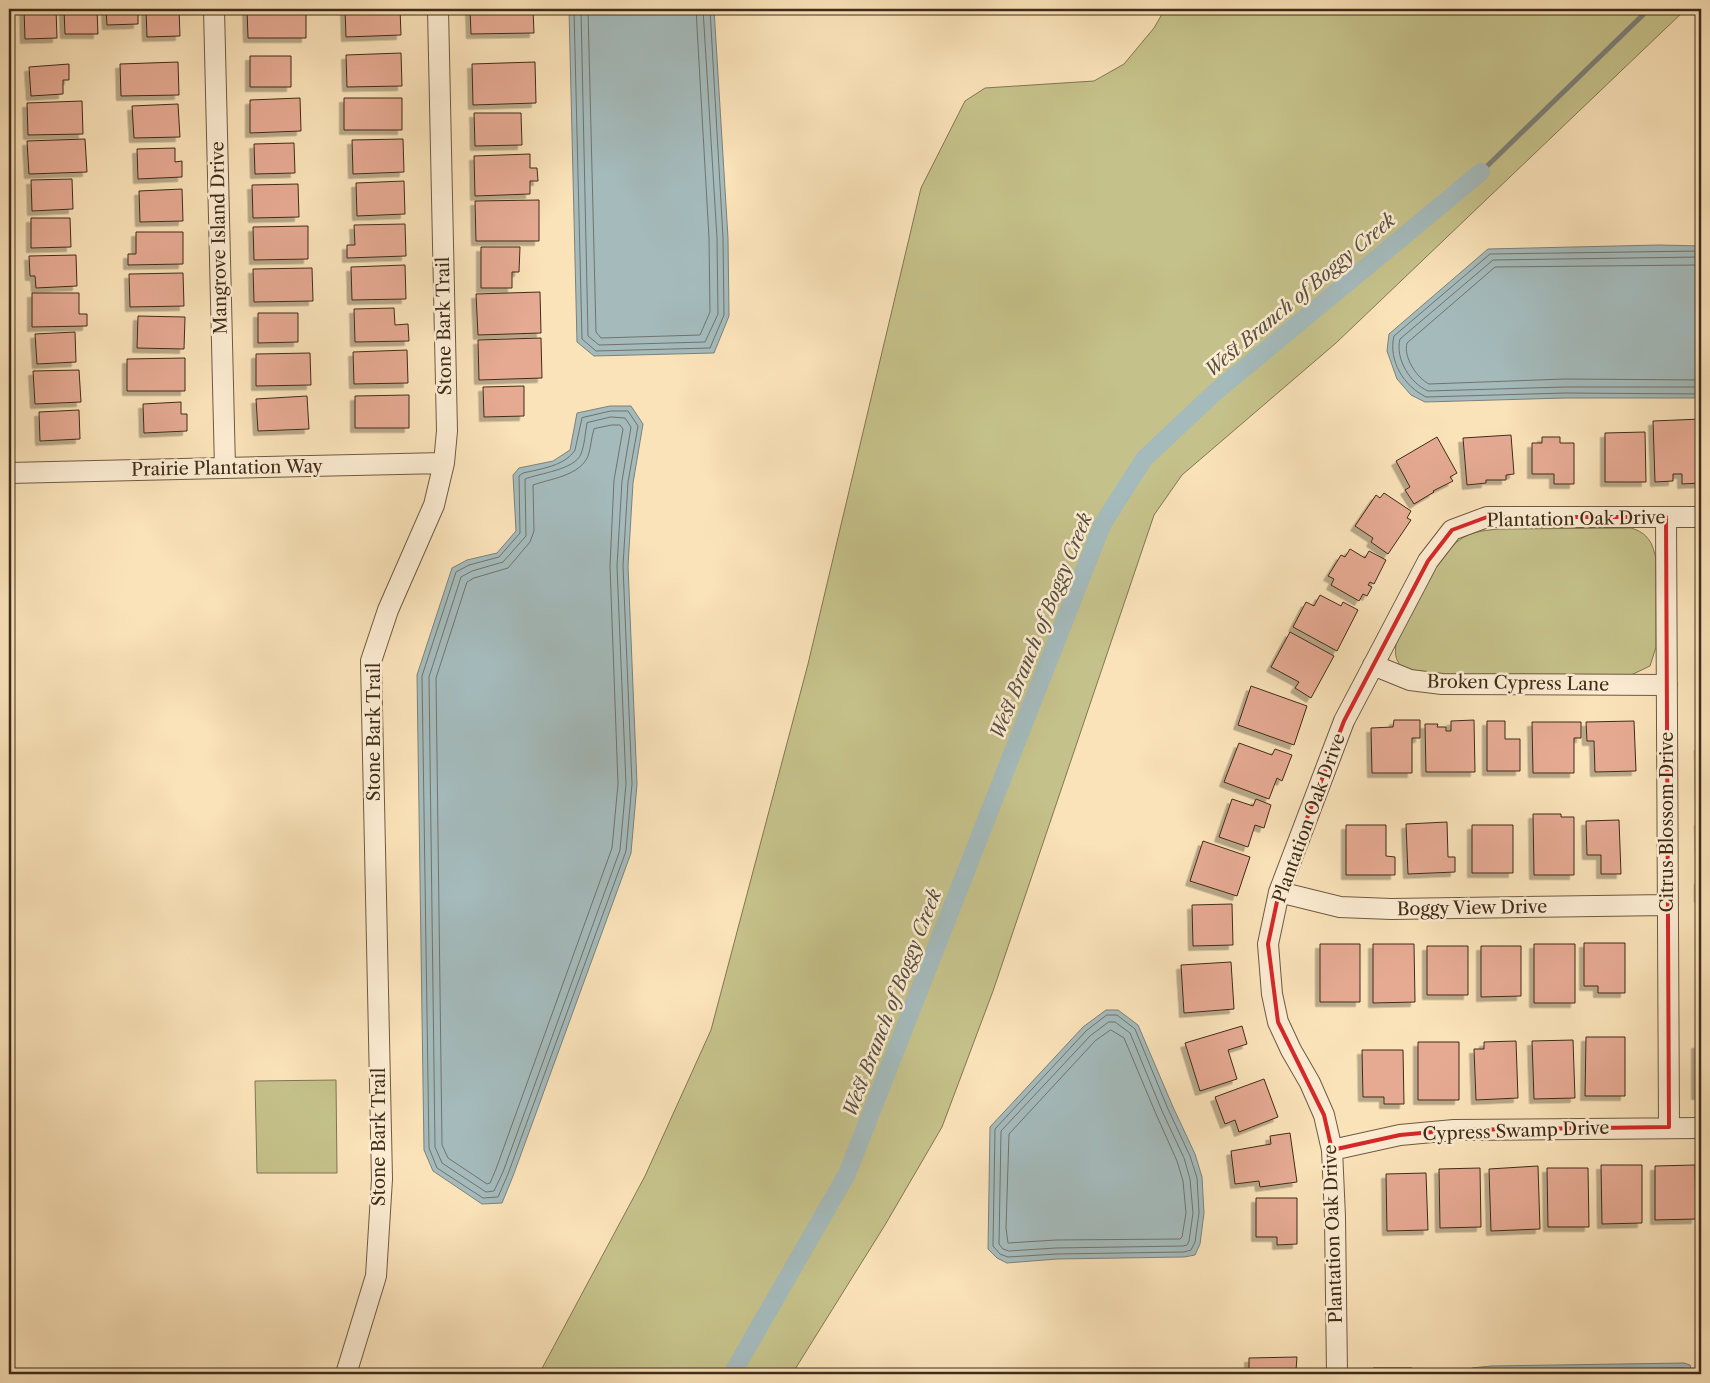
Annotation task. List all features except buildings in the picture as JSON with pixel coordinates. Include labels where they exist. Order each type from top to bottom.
[{"type":"street","name":"Mangrove Island Drive","points":[[214,9],[225,468]]},
{"type":"street","name":"Stone Bark Trail","points":[[346,1374],[376,1276],[382,1179],[371,661],[388,610],[434,505],[444,463],[446,422],[438,9]]},
{"type":"street","name":"Prairie Plantation Way","points":[[9,473],[444,463]]},
{"type":"street","name":"Plantation Oak Drive","points":[[1337,1374],[1336,1217],[1332,1150],[1324,1115],[1278,1022],[1272,994],[1268,944],[1279,892],[1344,721],[1428,561],[1452,530],[1487,517],[1701,517]]},
{"type":"street","name":"Citrus Blossom Drive","points":[[1666,517],[1669,1127]]},
{"type":"street","name":"Broken Cypress Lane","points":[[1373,665],[1410,680],[1442,684],[1666,685]]},
{"type":"street","name":"Boggy View Drive","points":[[1279,892],[1340,907],[1391,909],[1668,905]]},
{"type":"street","name":"Cypress Swamp Drive","points":[[1332,1150],[1400,1135],[1454,1130],[1701,1128]]},
{"type":"highlighted area","points":[[1487,517],[1666,517],[1669,1127],[1454,1130],[1400,1135],[1332,1150],[1324,1115],[1278,1022],[1268,944],[1279,892],[1344,721],[1428,561],[1452,530]]},
{"type":"shaded area","points":[[1165,9],[1686,9],[1336,343],[1182,475],[1154,515],[993,991],[942,1127],[885,1225],[792,1374],[539,1374],[645,1176],[711,1030],[808,664],[921,188],[965,101],[985,88],[1094,81],[1124,64],[1154,28]]},
{"type":"shaded area","points":[[1631,528],[1646,536],[1656,560],[1656,647],[1650,666],[1629,676],[1425,678],[1405,669],[1397,661],[1397,639],[1426,581],[1446,553],[1457,542],[1468,535],[1499,529]]},
{"type":"shaded area","points":[[336,1080],[337,1173],[257,1173],[255,1081]]},
{"type":"water","points":[[569,9],[714,9],[728,238],[729,316],[714,353],[594,356],[577,342]]},
{"type":"water","points":[[1659,245],[1701,246],[1701,398],[1565,398],[1425,402],[1411,395],[1397,379],[1387,351],[1389,334],[1488,249]]},
{"type":"water","points":[[610,406],[631,406],[643,424],[633,483],[628,566],[637,784],[631,853],[502,1203],[482,1204],[433,1171],[424,1150],[417,675],[452,568],[467,560],[497,553],[516,531],[513,475],[519,468],[553,461],[570,450],[577,413]]},
{"type":"water","points":[[1106,1010],[1118,1010],[1138,1025],[1195,1154],[1202,1177],[1204,1213],[1200,1244],[1195,1255],[1184,1257],[1057,1259],[1007,1263],[997,1258],[988,1249],[990,1127],[1083,1027]]},
{"type":"water","points":[[1684,1363],[1690,1365],[1692,1374],[1469,1374],[1472,1368],[1491,1366]]},
{"type":"waterway","name":"West Branch of Boggy Creek","points":[[1481,172],[1649,9]]},
{"type":"waterway","name":"West Branch of Boggy Creek","points":[[732,1374],[847,1174],[1102,525],[1144,459],[1213,394],[1481,172]]}]
